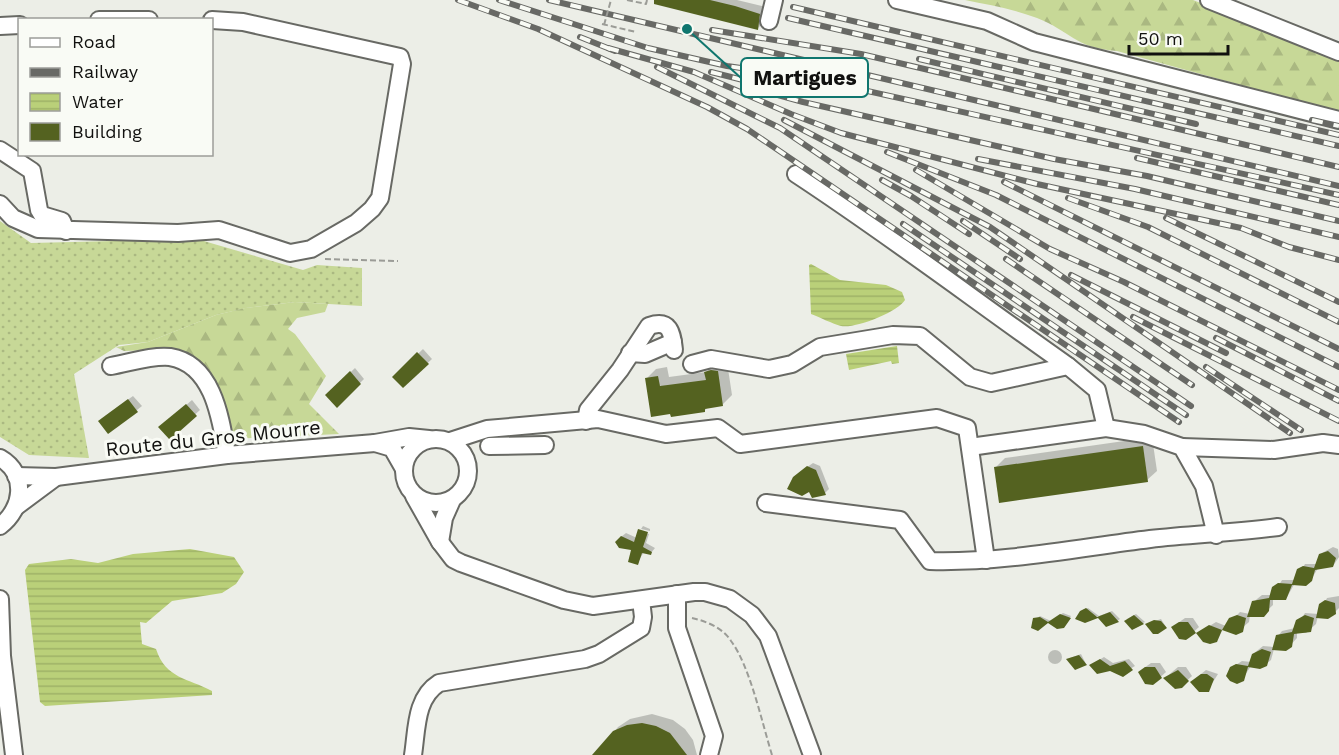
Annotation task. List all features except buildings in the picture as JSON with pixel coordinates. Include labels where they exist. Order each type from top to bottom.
[{"type":"street","points":[[769,21],[774,0]]},
{"type":"street","points":[[897,0],[987,21],[1034,42],[1339,120]]},
{"type":"street","points":[[1209,0],[1339,52]]},
{"type":"street","points":[[0,204],[27,226],[66,231],[178,233],[219,230],[290,253],[310,249],[356,223],[376,203],[383,187],[402,64],[400,57],[243,22],[213,21]]},
{"type":"street","points":[[0,26],[18,25]]},
{"type":"street","points":[[0,150],[32,171],[39,210],[42,215],[62,221],[66,231]]},
{"type":"street","points":[[796,174],[875,226],[1068,366],[1097,390],[1106,428]]},
{"type":"street","points":[[586,421],[588,410],[642,333],[649,326],[657,323],[671,329],[674,346],[645,354],[630,353]]},
{"type":"street","points":[[692,364],[711,359],[769,369],[792,364],[820,347],[893,335],[920,336],[970,377],[991,383],[1068,366]]},
{"type":"street","points":[[111,366],[162,357],[177,359],[189,366],[202,378],[213,395],[227,455]]},
{"type":"street","points":[[450,441],[488,438],[598,419],[666,434],[718,428],[740,444],[937,418],[967,428],[986,560]]},
{"type":"street","points":[[970,447],[1106,428],[1144,434],[1182,447],[1274,450],[1323,443],[1339,445]]},
{"type":"street","name":"Route du Gros Mourre","points":[[16,476],[56,477],[227,455],[409,437],[450,441]]},
{"type":"street","points":[[488,438],[545,445]]},
{"type":"street","points":[[468,465],[488,438]]},
{"type":"street","points":[[404,469],[411,450],[429,439]]},
{"type":"street","points":[[440,542],[444,518],[452,500],[466,485],[468,465],[459,447],[450,441]]},
{"type":"street","points":[[375,442],[392,448],[404,469],[405,479],[440,542],[453,559],[460,563],[564,600],[593,606],[705,592],[718,594],[741,606],[762,625],[812,755]]},
{"type":"street","points":[[1182,447],[1204,486],[1216,534]]},
{"type":"street","points":[[0,458],[16,476],[19,486],[17,506]]},
{"type":"street","name":"Route du Gros Mourre","points":[[0,527],[17,506],[56,477]]},
{"type":"street","points":[[414,496],[432,504],[452,500]]},
{"type":"street","points":[[766,503],[900,520],[930,561],[986,560],[1171,536],[1278,527]]},
{"type":"street","points":[[677,594],[677,616],[682,647],[714,736],[709,755]]},
{"type":"street","points":[[0,599],[1,652],[14,755]]},
{"type":"street","points":[[413,755],[420,708],[430,689],[439,684],[599,654],[640,628],[643,617],[641,600]]},
{"type":"path","points":[[610,0],[603,25],[636,32]]},
{"type":"path","points":[[627,0],[646,4],[647,0]]},
{"type":"path","points":[[318,259],[398,261]]},
{"type":"path","points":[[677,616],[705,622],[731,639],[746,675],[772,755]]},
{"type":"green space","points":[[965,0],[1193,0],[1339,58],[1339,116],[1295,104],[1266,92],[1091,46],[1037,18]]},
{"type":"green space","points":[[0,221],[31,243],[197,239],[303,270],[317,265],[362,268],[362,306],[295,302],[246,308],[216,315],[148,342],[119,345],[74,374],[89,458],[29,455],[0,437]]},
{"type":"green space","points":[[295,302],[328,304],[325,312],[297,318],[288,329],[295,334],[326,376],[309,404],[339,434],[231,439],[216,388],[151,350],[124,351],[116,347],[148,342],[216,315],[245,308]]},
{"type":"water","points":[[809,265],[840,280],[886,285],[902,292],[905,300],[894,310],[866,322],[847,326],[834,324],[811,314]]},
{"type":"water","points":[[897,346],[899,363],[892,364],[891,361],[849,370],[846,354]]},
{"type":"water","points":[[190,549],[234,557],[244,572],[236,584],[222,593],[172,601],[146,623],[140,622],[142,644],[156,649],[160,659],[172,672],[212,691],[212,695],[45,706],[40,702],[25,570],[29,564],[71,559],[98,563],[133,554]]},
{"type":"railway","points":[[458,0],[538,29],[707,107],[747,129],[1179,422]]},
{"type":"railway","points":[[499,0],[648,48],[727,66],[804,77],[1339,195]]},
{"type":"railway","points":[[549,0],[1339,186]]},
{"type":"railway","points":[[793,7],[1339,135]]},
{"type":"railway","points":[[788,18],[1339,146]]},
{"type":"railway","points":[[712,30],[861,54],[1339,167]]},
{"type":"railway","points":[[580,37],[615,51]]},
{"type":"railway","points":[[608,48],[694,72],[841,133],[1037,184],[1241,228],[1289,247],[1339,260]]},
{"type":"railway","points":[[919,59],[1196,124]]},
{"type":"railway","points":[[657,67],[780,128],[1191,406]]},
{"type":"railway","points":[[711,72],[755,83]]},
{"type":"railway","points":[[745,86],[803,102],[1054,159],[1147,176],[1339,221]]},
{"type":"railway","points":[[784,120],[990,227],[1290,433]]},
{"type":"railway","points":[[1312,120],[1339,126]]},
{"type":"railway","points":[[887,152],[996,195],[1339,367]]},
{"type":"railway","points":[[1137,158],[1339,205]]},
{"type":"railway","points":[[978,159],[1135,189],[1339,237]]},
{"type":"railway","points":[[916,170],[1050,249],[1124,282],[1339,390]]},
{"type":"railway","points":[[882,180],[969,234]]},
{"type":"railway","points":[[1004,182],[1339,349]]},
{"type":"railway","points":[[1068,198],[1148,227],[1339,322]]},
{"type":"railway","points":[[1166,218],[1339,302]]},
{"type":"railway","points":[[963,221],[1020,259]]},
{"type":"railway","points":[[903,224],[1186,415]]},
{"type":"railway","points":[[1006,259],[1192,385]]},
{"type":"railway","points":[[1071,275],[1226,353]]},
{"type":"railway","points":[[1133,317],[1339,421]]},
{"type":"railway","points":[[1216,338],[1339,401]]},
{"type":"railway","points":[[1206,367],[1301,430]]},
{"type":"place","name":"Martigues","points":[[687,29]]}]
